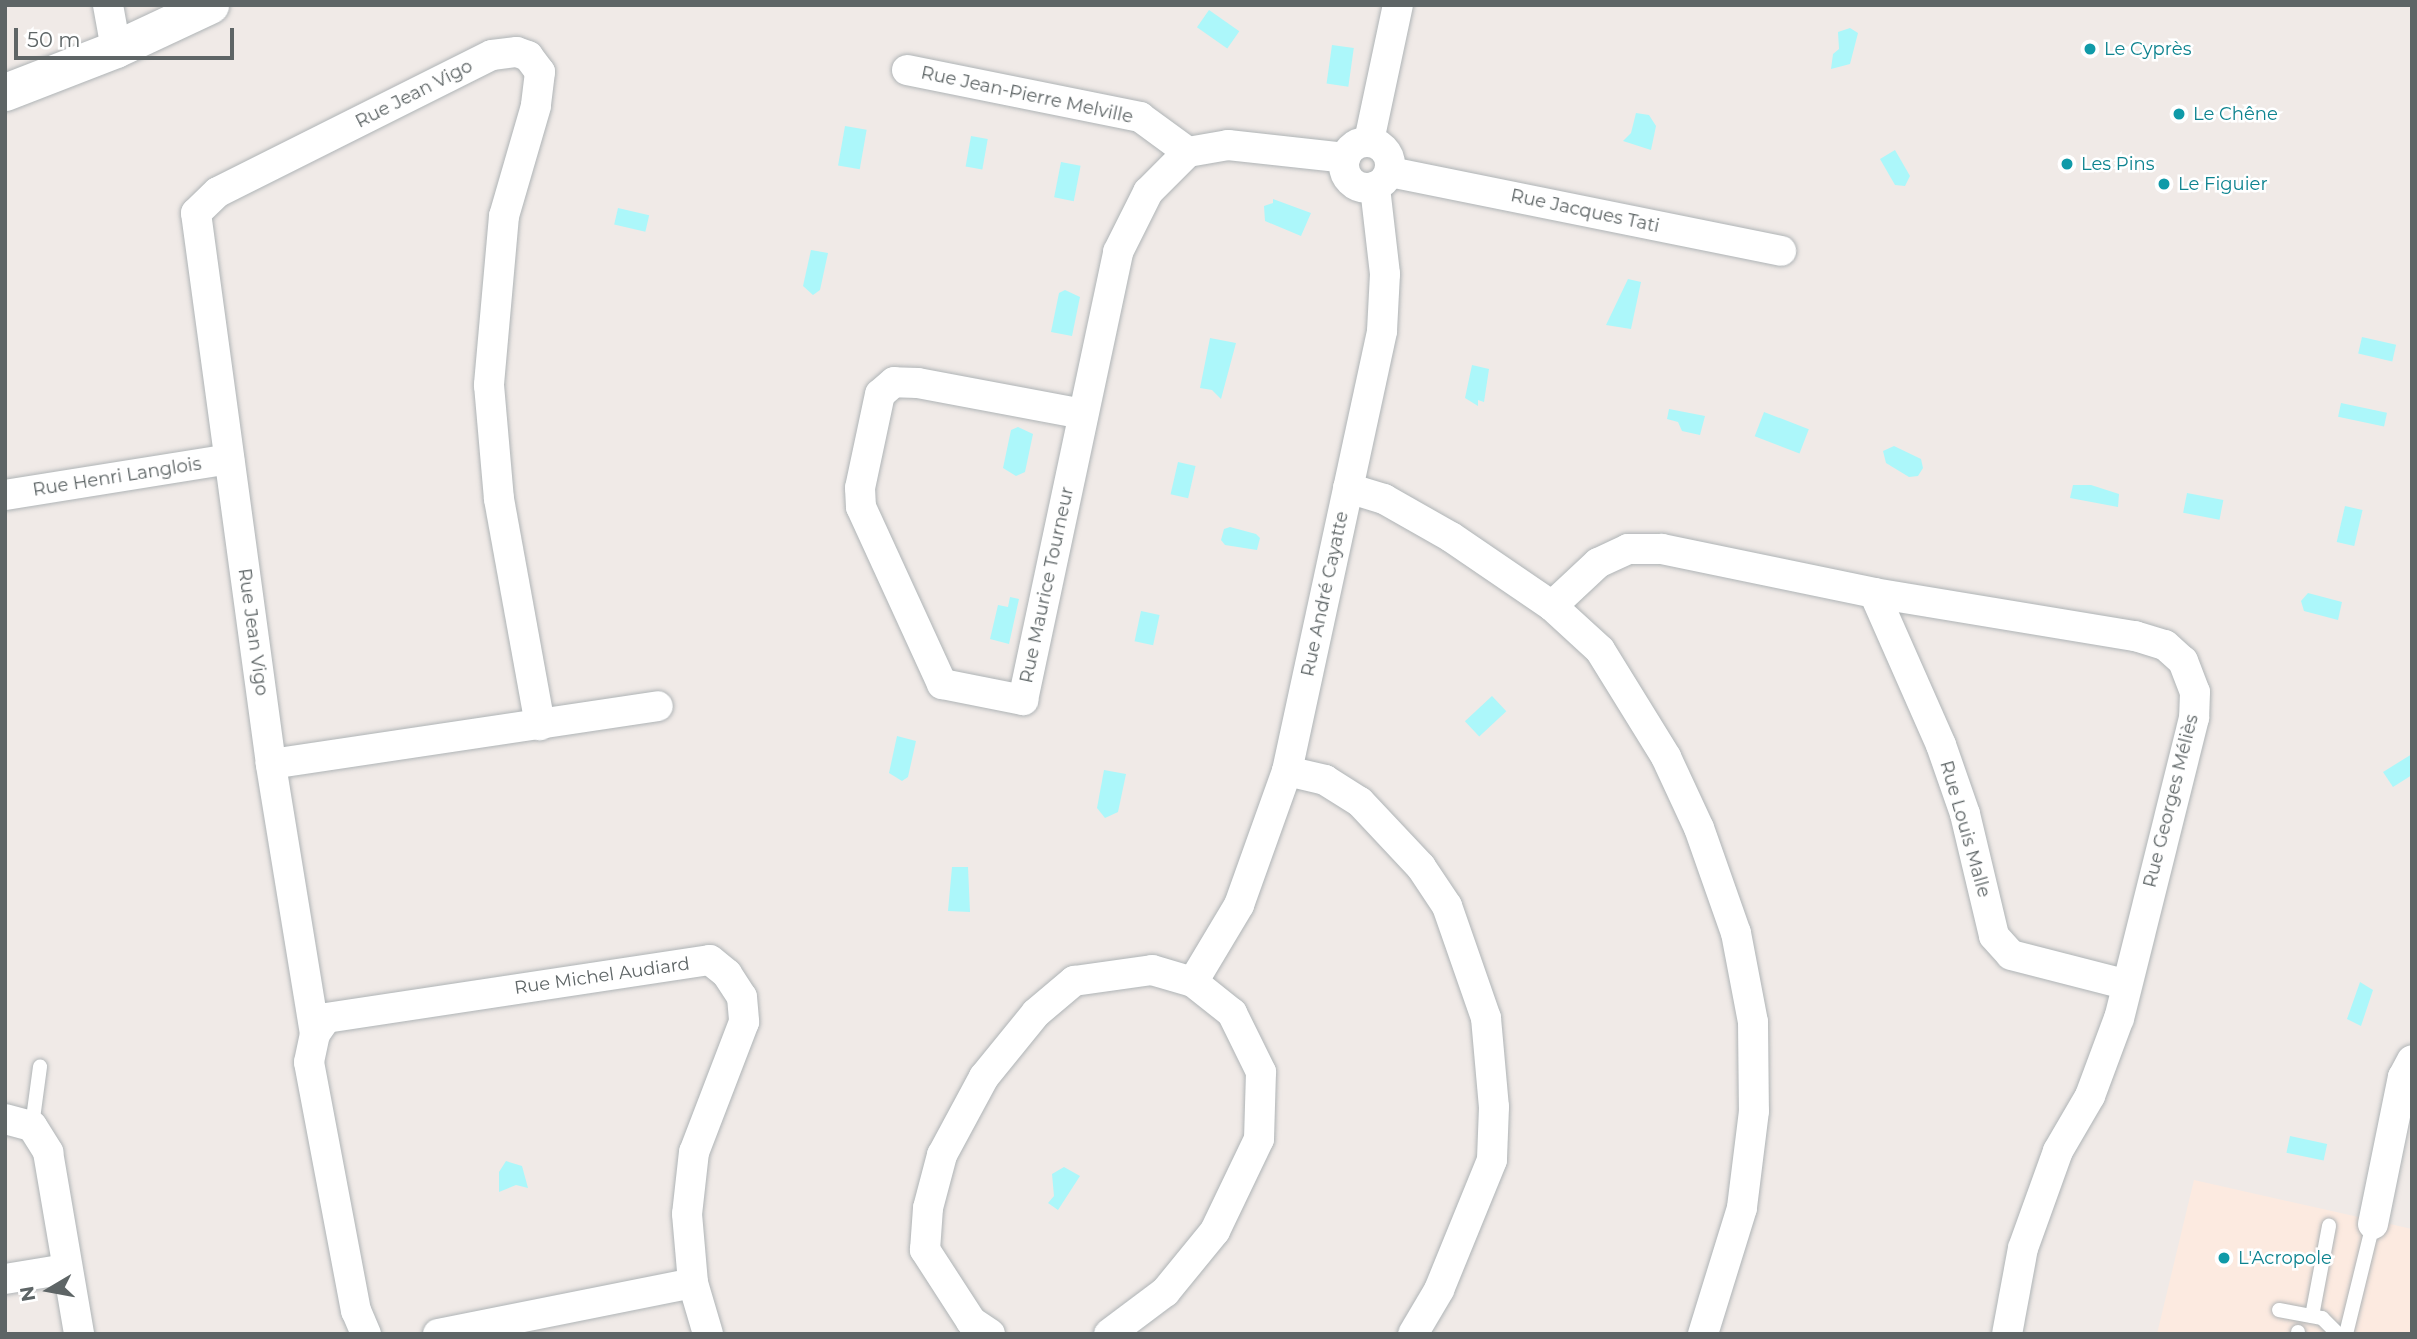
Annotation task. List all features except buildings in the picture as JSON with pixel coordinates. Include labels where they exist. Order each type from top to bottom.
[{"type":"street","points":[[108,5],[116,49]]},
{"type":"street","points":[[5,92],[116,49],[210,5]]},
{"type":"street","points":[[1357,150],[1398,5]]},
{"type":"street","name":"Rue Jean Vigo","points":[[315,1034],[271,764],[196,213],[218,192],[492,55],[517,52],[528,56],[540,72],[536,106],[504,216],[489,385],[499,499],[540,724]]},
{"type":"street","name":"Rue Jean-Pierre Melville","points":[[907,71],[1140,117],[1188,152]]},
{"type":"street","points":[[1188,152],[1228,145],[1387,151],[1383,180]]},
{"type":"street","name":"Rue Jacques Tati","points":[[1357,150],[1344,168],[1355,185],[1383,180],[1781,251]]},
{"type":"street","name":"Rue Maurice Tourneur","points":[[1083,414],[918,383],[894,382],[880,394],[860,488],[861,507],[942,684],[1023,700],[1118,252],[1148,192],[1188,152]]},
{"type":"street","name":"Rue André Cayatte","points":[[1193,982],[1239,905],[1287,771],[1382,331],[1385,274],[1383,180]]},
{"type":"street","name":"Rue Henri Langlois","points":[[5,495],[229,459]]},
{"type":"street","points":[[1348,488],[1384,499],[1451,537],[1552,606],[1600,650],[1666,757],[1699,828],[1736,933],[1753,1022],[1754,1111],[1742,1208],[1703,1334]]},
{"type":"street","name":"Rue Georges Méliès","points":[[1552,606],[1598,563],[1628,550],[1662,549],[1874,593],[2135,636],[2165,645],[2183,661],[2195,692],[2194,718],[2124,984],[2119,1018],[2090,1096],[2058,1151],[2023,1248],[2007,1334]]},
{"type":"street","name":"Rue Louis Malle","points":[[1874,593],[1945,757],[1965,814],[1994,936],[2011,955],[2124,984]]},
{"type":"street","points":[[271,764],[658,706]]},
{"type":"street","points":[[1287,771],[1325,780],[1360,802],[1421,867],[1447,906],[1486,1018],[1494,1107],[1492,1160],[1440,1290],[1413,1334]]},
{"type":"street","name":"Rue Michel Audiard","points":[[315,1034],[326,1018],[710,960],[727,974],[742,997],[744,1022],[694,1152],[687,1214],[693,1283],[708,1334]]},
{"type":"street","points":[[990,1334],[971,1321],[925,1250],[928,1208],[942,1155],[984,1077],[1036,1013],[1074,981],[1153,970],[1193,982],[1232,1013],[1253,1049],[1262,1084],[1259,1139],[1215,1231],[1165,1293],[1109,1334]]},
{"type":"street","points":[[315,1034],[309,1062],[356,1311],[366,1334]]},
{"type":"street","points":[[2373,1224],[2403,1077],[2412,1060]]},
{"type":"street","points":[[19,1123],[48,1152],[79,1334]]},
{"type":"street","points":[[5,1279],[67,1269]]},
{"type":"street","points":[[438,1334],[693,1283]]},
{"type":"lane","points":[[19,1123],[40,1067]]},
{"type":"lane","points":[[2346,1334],[2373,1224]]},
{"type":"lane","points":[[2312,1316],[2329,1226]]},
{"type":"lane","points":[[2280,1310],[2322,1318],[2337,1334]]},
{"type":"shaded area","points":[[2194,1180],[2412,1229],[2412,1334],[2157,1334]]},
{"type":"water","points":[[1209,10],[1239,31],[1227,48],[1197,27]]},
{"type":"water","points":[[1850,28],[1858,33],[1850,64],[1831,69],[1833,54],[1839,49],[1838,32]]},
{"type":"water","points":[[1332,45],[1354,48],[1348,87],[1327,84]]},
{"type":"water","points":[[1636,113],[1649,115],[1656,126],[1651,150],[1623,141],[1631,133]]},
{"type":"water","points":[[845,126],[867,130],[860,169],[838,165]]},
{"type":"water","points":[[971,136],[988,139],[982,169],[966,167]]},
{"type":"water","points":[[1895,150],[1910,176],[1905,186],[1895,185],[1880,159]]},
{"type":"water","points":[[1061,162],[1081,166],[1074,201],[1054,197]]},
{"type":"water","points":[[1273,199],[1311,213],[1301,236],[1265,221],[1264,206],[1273,203]]},
{"type":"water","points":[[618,208],[649,215],[645,232],[614,225]]},
{"type":"water","points":[[811,250],[828,253],[820,290],[813,295],[803,286]]},
{"type":"water","points":[[1628,279],[1641,282],[1631,329],[1606,325]]},
{"type":"water","points":[[1065,290],[1080,297],[1072,336],[1051,332],[1059,293]]},
{"type":"water","points":[[2362,337],[2396,345],[2392,361],[2358,354]]},
{"type":"water","points":[[1210,338],[1236,343],[1221,399],[1212,390],[1200,388]]},
{"type":"water","points":[[1472,365],[1489,369],[1484,402],[1478,400],[1478,406],[1465,398]]},
{"type":"water","points":[[2341,403],[2387,413],[2384,426],[2338,417]]},
{"type":"water","points":[[1669,409],[1705,416],[1700,435],[1682,431],[1678,422],[1667,419]]},
{"type":"water","points":[[1764,412],[1809,429],[1799,453],[1755,436]]},
{"type":"water","points":[[1018,427],[1033,434],[1025,472],[1016,476],[1003,468],[1011,430]]},
{"type":"water","points":[[1894,446],[1921,459],[1923,468],[1918,476],[1909,477],[1886,463],[1883,451]]},
{"type":"water","points":[[1178,462],[1196,466],[1188,498],[1171,494]]},
{"type":"water","points":[[2073,485],[2091,485],[2119,494],[2118,507],[2070,498]]},
{"type":"water","points":[[2187,493],[2223,500],[2220,520],[2183,513]]},
{"type":"water","points":[[2345,506],[2363,510],[2354,546],[2337,542]]},
{"type":"water","points":[[1230,527],[1256,534],[1260,538],[1257,550],[1225,545],[1221,540],[1224,529]]},
{"type":"water","points":[[2308,593],[2342,602],[2338,620],[2304,611],[2301,601]]},
{"type":"water","points":[[1010,597],[1019,599],[1009,644],[990,639],[998,605],[1008,607]]},
{"type":"water","points":[[1141,611],[1160,615],[1153,645],[1135,641]]},
{"type":"water","points":[[1492,696],[1506,711],[1479,737],[1465,721]]},
{"type":"water","points":[[897,736],[916,741],[908,777],[902,781],[889,773]]},
{"type":"water","points":[[2412,754],[2412,775],[2393,787],[2383,772]]},
{"type":"water","points":[[1104,770],[1126,774],[1118,812],[1105,818],[1097,808]]},
{"type":"water","points":[[952,867],[968,867],[970,912],[948,911]]},
{"type":"water","points":[[2360,982],[2373,990],[2361,1026],[2347,1019]]},
{"type":"water","points":[[2290,1136],[2327,1144],[2324,1161],[2286,1153]]},
{"type":"water","points":[[506,1161],[522,1166],[528,1188],[516,1185],[499,1192],[499,1172]]},
{"type":"water","points":[[1064,1167],[1080,1176],[1058,1210],[1048,1203],[1054,1196],[1052,1174]]},
{"type":"place","name":"Le Cyprès","points":[[2090,49]]},
{"type":"place","name":"Le Chêne","points":[[2179,114]]},
{"type":"place","name":"Les Pins","points":[[2067,164]]},
{"type":"place","name":"Le Figuier","points":[[2164,184]]},
{"type":"place","name":"L'Acropole","points":[[2224,1258]]}]
